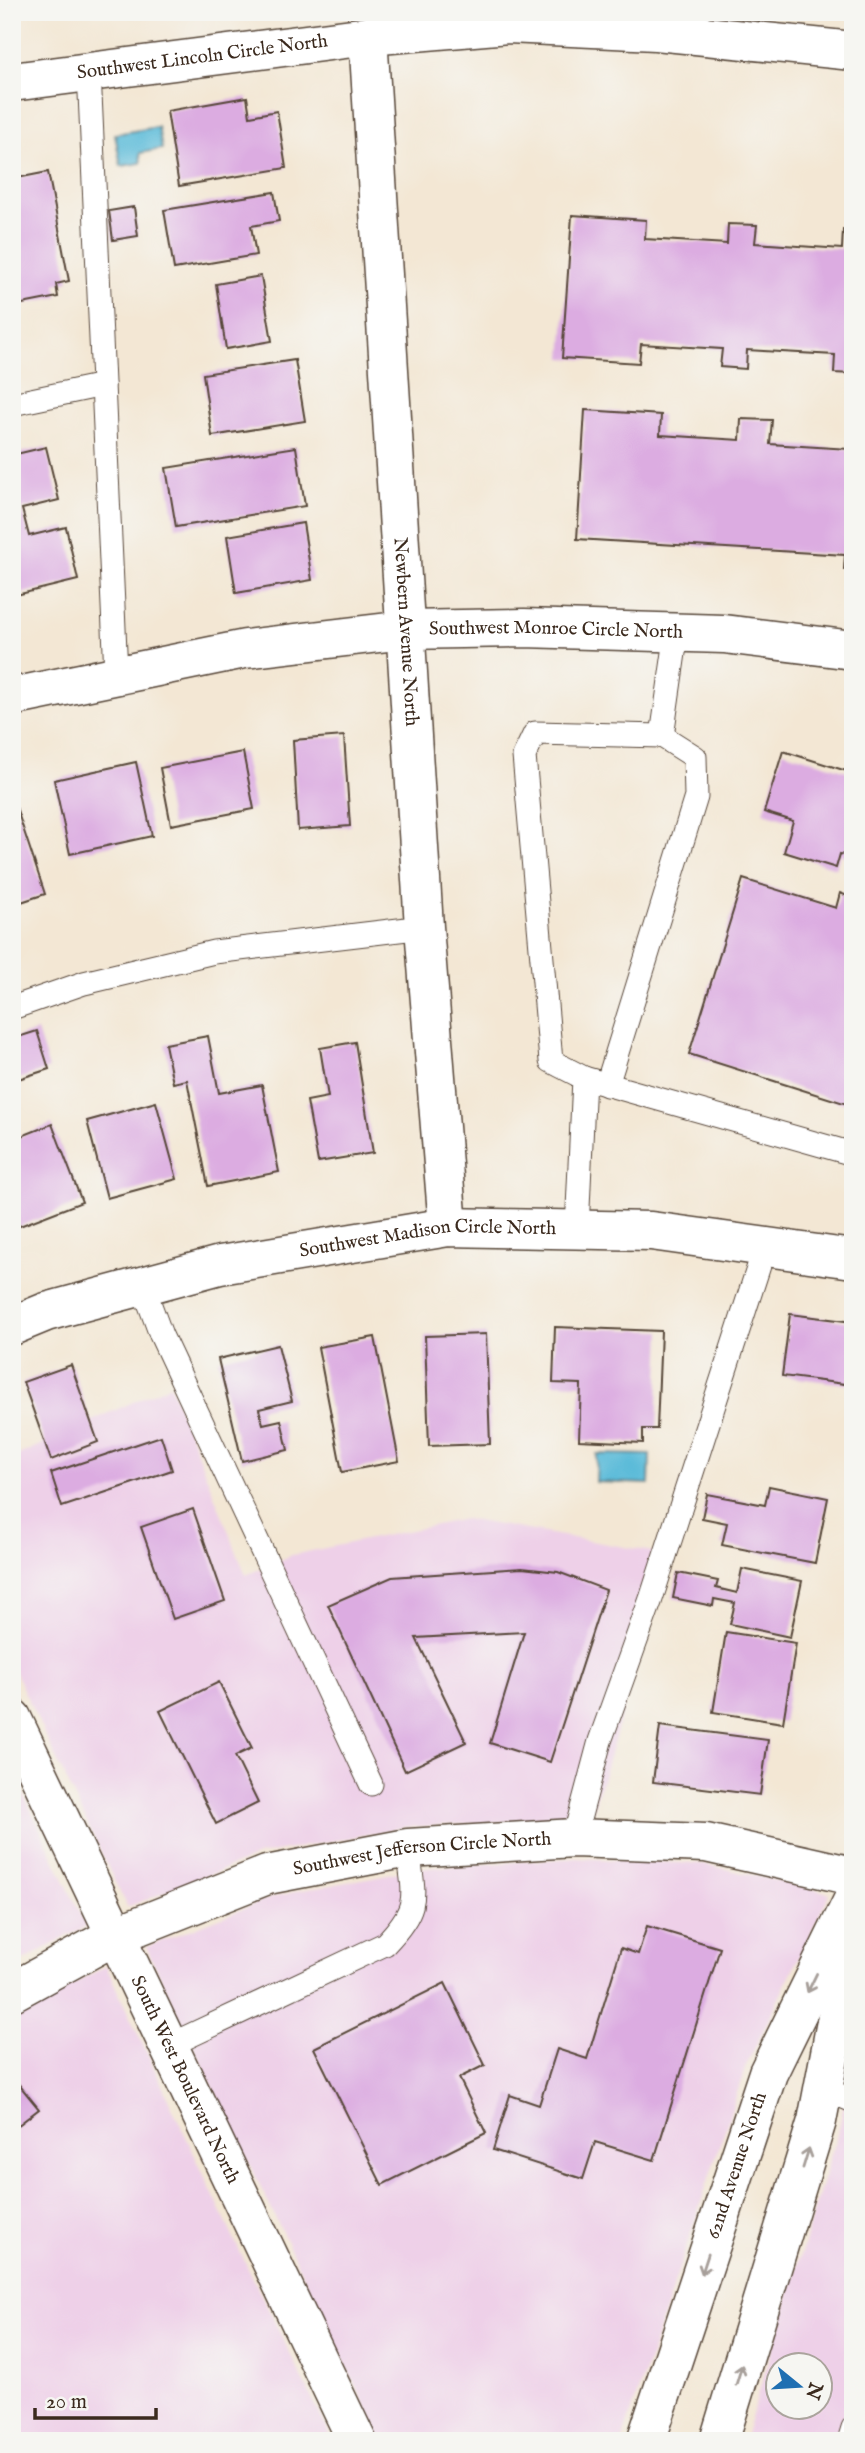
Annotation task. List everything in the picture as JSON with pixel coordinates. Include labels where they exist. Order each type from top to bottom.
[{"type":"street","name":"Southwest Lincoln Circle North","points":[[12,82],[368,36],[508,24],[657,22],[853,51]]},
{"type":"street","name":"Newbern Avenue North","points":[[368,36],[424,927],[448,1227]]},
{"type":"street","name":"Southwest Monroe Circle North","points":[[12,697],[116,673],[245,649],[405,630],[524,628],[724,634],[853,650]]},
{"type":"street","name":"Southwest Madison Circle North","points":[[12,1326],[46,1312],[220,1265],[448,1227],[651,1231],[853,1259]]},
{"type":"street","name":"South West Boulevard North","points":[[12,1718],[357,2441]]},
{"type":"street","name":"Southwest Jefferson Circle North","points":[[12,1992],[116,1935],[267,1875],[408,1848],[574,1838],[706,1843],[853,1876]]},
{"type":"street","name":"62nd Avenue North","points":[[646,2441],[768,2073],[853,1900]]},
{"type":"street","points":[[719,2441],[817,2121],[838,2095],[853,1933]]},
{"type":"lane","points":[[89,71],[116,673]]},
{"type":"lane","points":[[12,404],[103,385]]},
{"type":"lane","points":[[662,736],[677,632]]},
{"type":"lane","points":[[607,1085],[696,797],[695,757],[662,736],[535,733],[524,756],[551,1061],[584,1078],[607,1085],[853,1154]]},
{"type":"lane","points":[[12,1008],[85,983],[214,952],[424,927]]},
{"type":"lane","points":[[577,1230],[584,1078]]},
{"type":"lane","points":[[574,1838],[600,1741],[651,1599],[765,1247]]},
{"type":"lane","points":[[144,1286],[161,1335],[371,1784]]},
{"type":"lane","points":[[167,2046],[385,1944],[407,1921],[414,1898],[408,1848]]},
{"type":"lane","points":[[849,2441],[853,2428]]},
{"type":"shaded area","points":[[170,1385],[246,1575],[292,1555],[465,1519],[670,1555],[591,1817],[405,1827],[260,1855],[127,1907],[12,1666],[12,1458]]},
{"type":"shaded area","points":[[12,1770],[86,1926],[12,1967]]},
{"type":"shaded area","points":[[576,1858],[704,1864],[830,1893],[746,2066],[622,2441],[382,2441],[146,1947],[276,1896],[413,1869]]},
{"type":"shaded area","points":[[106,1966],[240,2252],[333,2441],[12,2441],[12,2019]]},
{"type":"shaded area","points":[[853,2057],[853,2441],[744,2441],[764,2375],[764,2422],[834,2422],[834,2352],[771,2352],[839,2128]]},
{"type":"water","points":[[158,127],[162,149],[140,153],[141,163],[121,166],[115,134]]},
{"type":"water","points":[[597,1454],[650,1455],[649,1484],[596,1482]]},
{"type":"building","points":[[247,97],[250,116],[277,111],[286,168],[179,186],[167,111]]},
{"type":"building","points":[[48,172],[69,281],[56,284],[58,297],[12,306],[12,179]]},
{"type":"building","points":[[274,192],[279,221],[251,226],[256,255],[174,269],[164,210]]},
{"type":"building","points":[[134,207],[138,236],[113,240],[109,211]]},
{"type":"building","points":[[572,215],[646,220],[645,239],[727,244],[728,224],[757,225],[755,243],[842,249],[843,230],[853,230],[853,374],[834,373],[835,355],[747,350],[746,369],[720,367],[722,349],[641,344],[639,363],[562,358]]},
{"type":"building","points":[[261,276],[272,341],[226,349],[216,284]]},
{"type":"building","points":[[295,360],[305,421],[212,436],[203,374]]},
{"type":"building","points":[[585,410],[661,415],[660,435],[740,440],[741,419],[772,420],[770,444],[849,449],[850,425],[853,425],[853,569],[844,569],[845,555],[577,539]]},
{"type":"building","points":[[46,447],[59,500],[22,509],[29,536],[66,527],[78,580],[12,596],[12,455]]},
{"type":"building","points":[[296,447],[305,506],[176,527],[166,468]]},
{"type":"building","points":[[303,523],[312,580],[236,593],[227,536]]},
{"type":"building","points":[[344,736],[350,826],[298,830],[293,740]]},
{"type":"building","points":[[783,751],[853,773],[853,858],[840,854],[836,868],[784,852],[793,821],[764,812]]},
{"type":"building","points":[[243,752],[254,809],[171,825],[160,768]]},
{"type":"building","points":[[136,762],[152,836],[70,854],[54,780]]},
{"type":"building","points":[[12,795],[45,894],[12,905]]},
{"type":"building","points":[[743,879],[836,908],[840,893],[853,898],[853,1106],[689,1054]]},
{"type":"building","points":[[37,1031],[49,1069],[12,1081],[12,1039]]},
{"type":"building","points":[[208,1036],[219,1093],[262,1085],[279,1172],[208,1186],[187,1080],[173,1083],[165,1044]]},
{"type":"building","points":[[355,1042],[373,1153],[318,1162],[307,1101],[328,1097],[320,1048]]},
{"type":"building","points":[[156,1102],[177,1179],[107,1198],[87,1121]]},
{"type":"building","points":[[52,1124],[82,1202],[12,1229],[12,1127],[17,1138]]},
{"type":"building","points":[[790,1314],[853,1322],[853,1385],[782,1376]]},
{"type":"building","points":[[555,1327],[661,1331],[657,1429],[643,1429],[643,1443],[579,1440],[581,1384],[553,1383]]},
{"type":"building","points":[[486,1334],[490,1444],[429,1446],[425,1336]]},
{"type":"building","points":[[375,1337],[399,1461],[342,1472],[318,1347]]},
{"type":"building","points":[[278,1345],[292,1401],[259,1409],[263,1424],[281,1420],[288,1450],[242,1461],[218,1359]]},
{"type":"building","points":[[71,1365],[98,1442],[51,1460],[23,1382]]},
{"type":"building","points":[[161,1436],[172,1470],[62,1507],[51,1473]]},
{"type":"building","points":[[769,1486],[828,1498],[815,1563],[722,1545],[727,1523],[702,1518],[707,1494],[765,1505]]},
{"type":"building","points":[[193,1509],[225,1601],[173,1619],[141,1527]]},
{"type":"building","points":[[522,1568],[558,1572],[606,1590],[550,1762],[490,1743],[524,1632],[416,1638],[466,1742],[405,1771],[328,1605],[392,1577]]},
{"type":"building","points":[[742,1569],[802,1581],[790,1637],[730,1624],[735,1603],[714,1599],[713,1606],[673,1598],[678,1573],[718,1581],[716,1588],[737,1593]]},
{"type":"building","points":[[726,1632],[796,1643],[783,1723],[713,1712]]},
{"type":"building","points":[[219,1682],[252,1748],[235,1756],[258,1803],[216,1824],[160,1711]]},
{"type":"building","points":[[660,1726],[768,1740],[760,1795],[653,1782]]},
{"type":"building","points":[[647,1926],[720,1948],[654,2160],[595,2142],[583,2179],[493,2150],[510,2095],[539,2105],[557,2049],[587,2059],[621,1948],[638,1954]]},
{"type":"building","points":[[445,1983],[485,2065],[459,2078],[486,2133],[382,2185],[314,2048]]},
{"type":"building","points":[[12,2076],[39,2109],[12,2130]]}]
